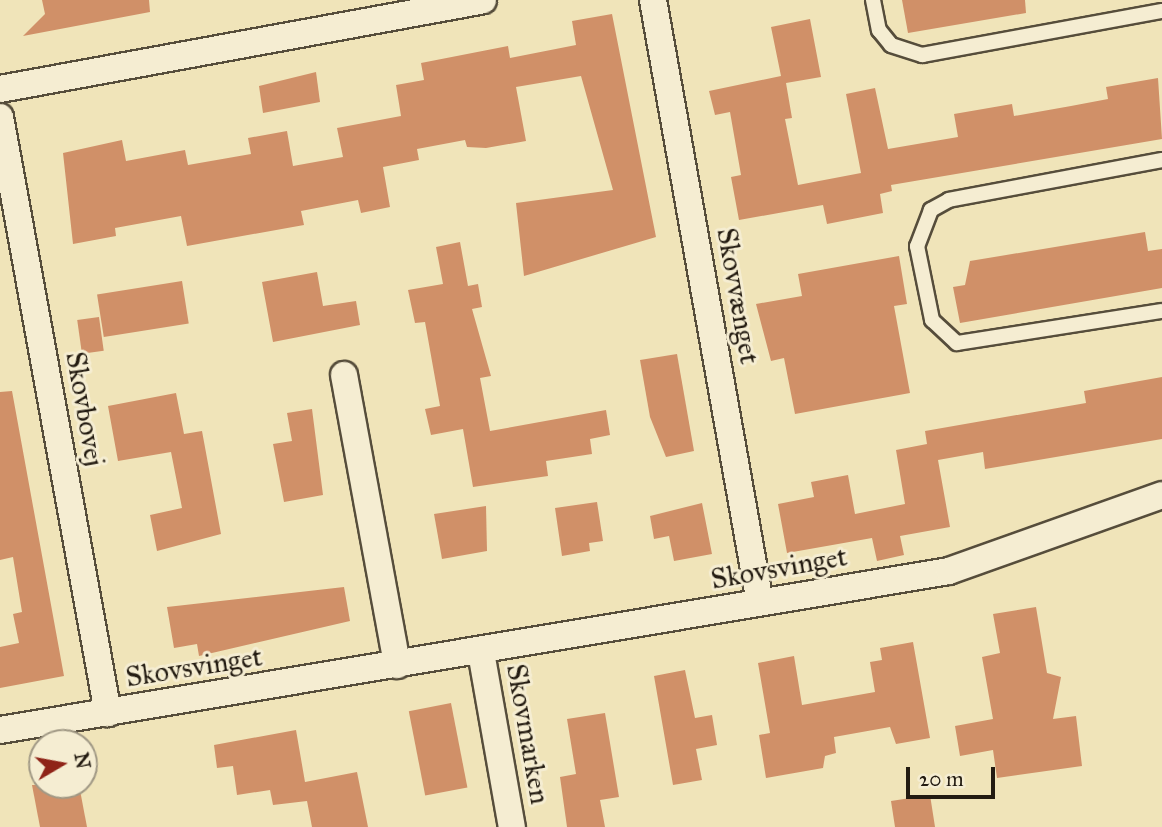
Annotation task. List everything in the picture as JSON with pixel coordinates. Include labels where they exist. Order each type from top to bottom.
[{"type":"street","points":[[0,89],[483,0]]},
{"type":"street","name":"Skovvænget","points":[[653,0],[761,603]]},
{"type":"street","name":"Skovbovej","points":[[0,117],[108,713]]},
{"type":"street","points":[[344,375],[397,665]]},
{"type":"street","name":"Skovsvinget","points":[[0,730],[481,652],[986,561],[1162,495]]},
{"type":"street","name":"Skovmarken","points":[[481,652],[512,827]]},
{"type":"lane","points":[[873,0],[879,30],[891,45],[922,55],[1162,11]]},
{"type":"lane","points":[[1162,160],[949,200],[931,210],[917,246],[932,320],[957,344],[1162,311]]},
{"type":"building","points":[[42,0],[149,0],[150,12],[23,36],[45,14]]},
{"type":"building","points":[[902,0],[1025,0],[1026,13],[908,33]]},
{"type":"building","points":[[612,14],[656,237],[524,276],[516,203],[613,190],[581,76],[516,87],[526,141],[486,148],[467,147],[465,140],[417,149],[419,160],[383,167],[390,207],[361,213],[358,200],[301,211],[304,225],[187,246],[181,216],[115,228],[116,236],[73,244],[63,153],[122,140],[126,161],[185,150],[188,165],[251,154],[248,138],[287,131],[293,166],[343,157],[337,128],[401,116],[396,85],[424,80],[421,63],[508,46],[510,58],[576,45],[572,21]]},
{"type":"building","points":[[810,19],[821,77],[786,83],[792,118],[785,119],[798,185],[861,173],[846,94],[875,88],[888,149],[958,137],[954,114],[1012,104],[1014,116],[1071,106],[1108,99],[1106,87],[1158,78],[1162,139],[891,185],[892,191],[880,194],[883,213],[827,224],[823,205],[739,220],[731,177],[741,175],[730,112],[715,115],[709,91],[781,76],[771,27]]},
{"type":"building","points":[[316,72],[320,102],[263,113],[259,86]]},
{"type":"building","points":[[1145,232],[1148,251],[1162,249],[1162,288],[960,323],[953,287],[965,285],[970,261]]},
{"type":"building","points":[[460,242],[468,286],[478,284],[482,307],[472,309],[491,376],[480,378],[490,431],[606,410],[610,435],[590,439],[592,454],[546,461],[548,476],[473,487],[463,429],[431,435],[425,409],[440,406],[425,322],[415,323],[408,290],[443,284],[436,247]]},
{"type":"building","points":[[899,256],[907,304],[894,306],[910,393],[795,414],[784,358],[771,361],[756,304],[802,296],[798,274]]},
{"type":"building","points":[[317,272],[323,306],[356,301],[360,325],[273,342],[262,282]]},
{"type":"building","points":[[182,281],[189,323],[104,337],[97,294]]},
{"type":"building","points":[[99,317],[104,351],[82,354],[77,320]]},
{"type":"building","points":[[677,354],[694,451],[666,457],[650,417],[640,360]]},
{"type":"building","points":[[1162,377],[1162,439],[985,469],[983,452],[938,460],[950,527],[900,536],[904,555],[877,561],[872,538],[787,553],[778,504],[814,497],[811,482],[848,475],[855,514],[905,504],[896,450],[927,444],[925,431],[1086,403],[1084,391]]},
{"type":"building","points":[[12,391],[64,676],[0,688],[0,647],[19,643],[13,614],[22,612],[13,557],[0,560],[0,392]]},
{"type":"building","points":[[176,393],[184,434],[202,431],[221,534],[157,551],[150,515],[182,508],[171,452],[118,461],[108,406]]},
{"type":"building","points":[[312,409],[323,495],[284,502],[273,444],[292,441],[287,413]]},
{"type":"building","points":[[597,502],[603,541],[589,543],[590,551],[562,556],[555,508]]},
{"type":"building","points":[[702,503],[712,554],[674,561],[669,536],[654,539],[650,516]]},
{"type":"building","points":[[486,506],[487,551],[442,559],[434,514]]},
{"type":"building","points":[[344,587],[350,621],[199,656],[197,644],[174,648],[167,607]]},
{"type":"building","points":[[1036,607],[1047,673],[1061,677],[1053,719],[1076,716],[1082,766],[997,778],[993,750],[960,756],[955,726],[993,719],[982,657],[1000,653],[993,614]]},
{"type":"building","points":[[913,642],[930,738],[896,744],[890,727],[834,737],[836,753],[825,756],[823,768],[766,778],[759,735],[770,733],[758,663],[794,656],[802,705],[875,692],[870,662],[882,660],[880,648]]},
{"type":"building","points":[[685,670],[695,718],[712,715],[717,745],[696,749],[702,780],[673,785],[654,676]]},
{"type":"building","points":[[451,703],[467,787],[425,796],[409,711]]},
{"type":"building","points":[[605,713],[619,797],[600,800],[605,827],[567,827],[560,777],[576,774],[567,719]]},
{"type":"building","points":[[296,730],[305,782],[357,772],[368,827],[312,827],[307,801],[273,805],[270,790],[237,795],[233,766],[217,768],[214,745]]},
{"type":"building","points":[[930,795],[935,827],[895,827],[891,801]]},
{"type":"building","points":[[35,799],[82,799],[87,827],[40,827]]}]
